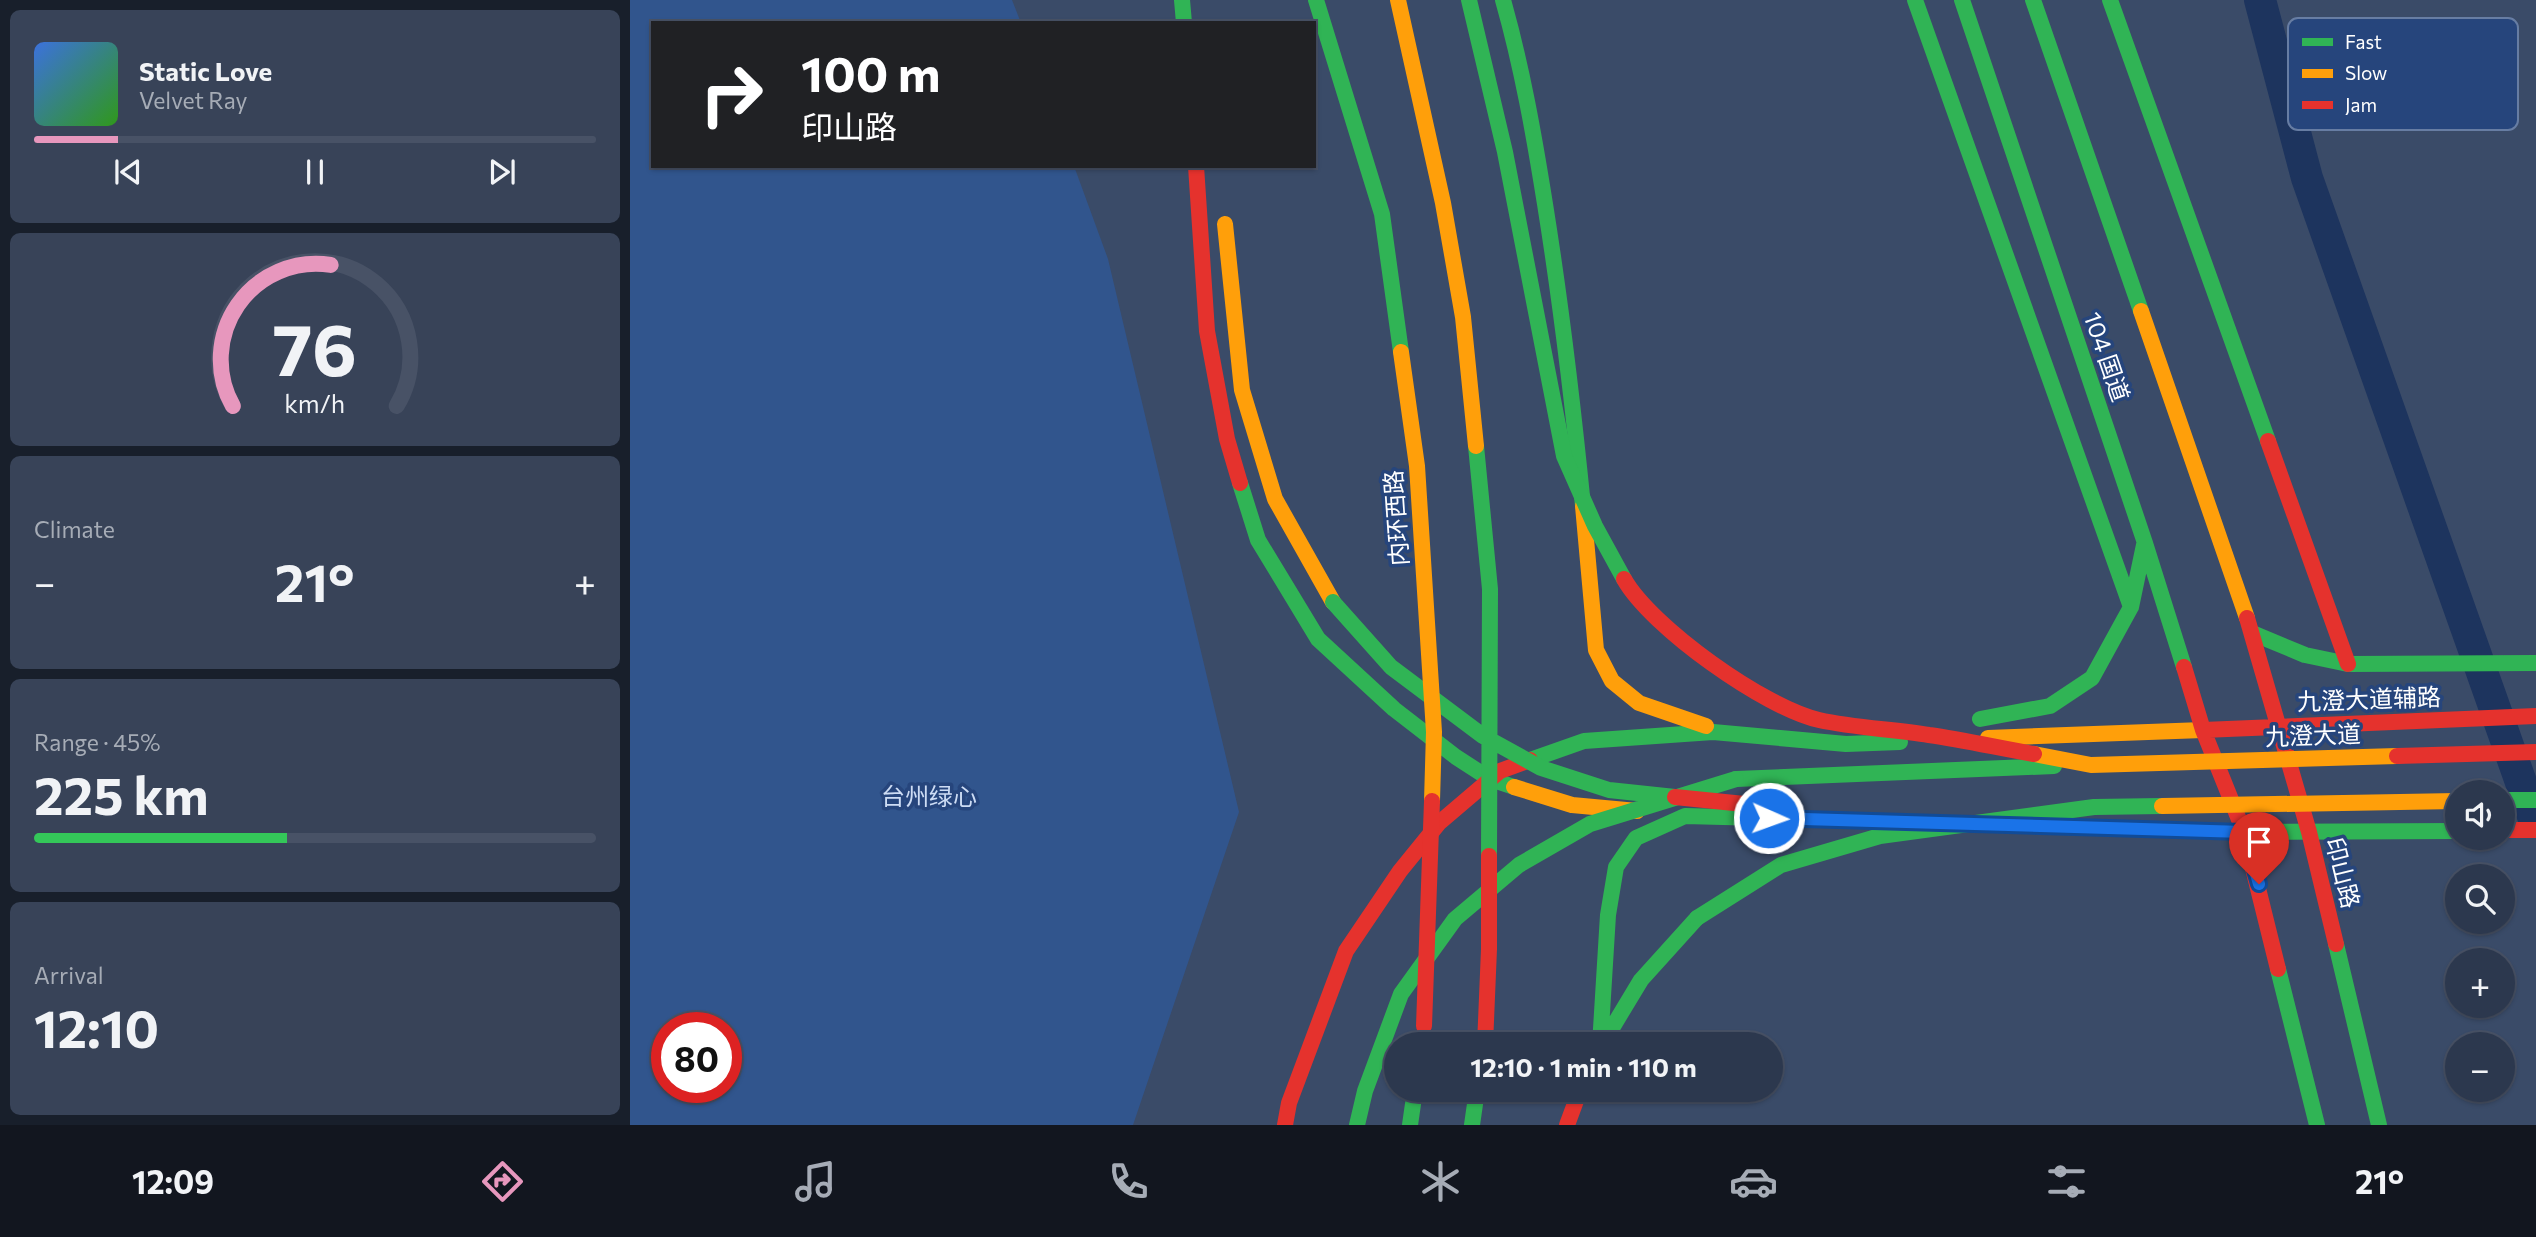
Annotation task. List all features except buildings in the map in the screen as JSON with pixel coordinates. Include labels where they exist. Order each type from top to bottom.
[{"type":"main road","points":[[1182,0],[1184,21]]},
{"type":"main road","name":"内环西路","points":[[1316,0],[1382,214],[1417,466],[1434,732],[1423,1032]]},
{"type":"main road","points":[[1398,0],[1443,203],[1463,317],[1490,589],[1489,948],[1486,1032]]},
{"type":"main road","points":[[1469,0],[1510,178],[1564,456],[1595,526],[1632,593],[1686,646],[1772,701],[1817,720],[1930,735],[2091,765]]},
{"type":"main road","points":[[1503,0],[1535,142],[1558,278],[1576,415],[1596,650],[1612,681],[1639,703],[1725,733]]},
{"type":"main road","points":[[1915,0],[2131,607]]},
{"type":"main road","name":"104 国道","points":[[1962,0],[2145,543],[2203,730]]},
{"type":"main road","name":"104 国道","points":[[2033,0],[2252,633]]},
{"type":"main road","points":[[2109,0],[2348,664]]},
{"type":"main road","points":[[1196,168],[1207,331],[1227,439],[1258,540],[1318,639],[1394,709],[1456,757],[1490,779],[1572,805],[1685,816],[2244,832],[2445,831]]},
{"type":"main road","points":[[1224,206],[1242,390],[1275,499],[1333,602],[1391,667],[1483,736],[1541,768],[1609,790],[1794,809],[1930,808]]},
{"type":"main road","points":[[1285,1125],[1289,1103],[1346,951],[1399,871],[1439,823],[1500,771],[1584,741],[1725,733],[1846,744],[2050,706],[2092,678],[2131,607],[2145,543]]},
{"type":"main road","points":[[2252,633],[2305,655],[2348,664],[2536,663]]},
{"type":"main road","name":"印山路","points":[[2252,633],[2309,832],[2379,1125]]},
{"type":"main road","name":"九澄大道辅路","points":[[1846,744],[2536,716]]},
{"type":"main road","points":[[2203,730],[2244,832],[2316,1125]]},
{"type":"main road","name":"九澄大道","points":[[2091,765],[2536,752]]},
{"type":"main road","points":[[1357,1125],[1365,1091],[1401,993],[1455,919],[1519,865],[1590,824],[1736,779],[2091,765]]},
{"type":"main road","points":[[2515,800],[2536,800]]},
{"type":"main road","points":[[1971,808],[2445,801]]},
{"type":"main road","points":[[1609,1032],[1640,980],[1697,918],[1781,865],[1880,836],[2094,807]]},
{"type":"main road","points":[[1602,1032],[1608,915],[1616,867],[1636,838],[1685,816]]},
{"type":"main road","points":[[2515,830],[2536,830]]},
{"type":"main road","points":[[1410,1125],[1413,1102]]},
{"type":"main road","points":[[1472,1125],[1475,1102]]},
{"type":"main road","points":[[1567,1125],[1576,1102]]},
{"type":"green space","name":"台州绿心","points":[[630,0],[1012,0],[1020,21],[651,21],[651,168],[1075,168],[1108,259],[1239,812],[1133,1125],[630,1125]]},
{"type":"waterway","points":[[2260,0],[2288,106]]},
{"type":"waterway","points":[[2294,130],[2307,178],[2534,819]]},
{"type":"traffic: fast","points":[[1182,0],[1184,21]]},
{"type":"traffic: fast","points":[[1316,0],[1382,214],[1401,352]]},
{"type":"traffic: fast","points":[[1469,0],[1505,152],[1564,456],[1595,526],[1624,579]]},
{"type":"traffic: fast","points":[[1503,0],[1527,101],[1545,204],[1583,506]]},
{"type":"traffic: fast","points":[[1915,0],[2131,607]]},
{"type":"traffic: fast","points":[[1962,0],[2145,543],[2184,667]]},
{"type":"traffic: fast","points":[[2033,0],[2141,311]]},
{"type":"traffic: fast","points":[[2110,0],[2268,441]]},
{"type":"traffic: fast","points":[[1476,446],[1490,589],[1489,856]]},
{"type":"traffic: fast","points":[[1240,483],[1258,540],[1318,639],[1394,709],[1456,757],[1490,779],[1514,787]]},
{"type":"traffic: fast","points":[[1980,719],[2050,706],[2092,678],[2131,607],[2144,545]]},
{"type":"traffic: fast","points":[[1333,602],[1391,667],[1483,736],[1541,768],[1609,790],[1675,797]]},
{"type":"traffic: fast","points":[[2252,633],[2305,655],[2348,664],[2536,663]]},
{"type":"traffic: fast","points":[[1530,760],[1584,741],[1713,732],[1846,744],[1900,742]]},
{"type":"traffic: fast","points":[[1736,779],[2054,766]]},
{"type":"traffic: fast","points":[[1357,1125],[1365,1091],[1401,994],[1455,919],[1519,865],[1590,824],[1736,779]]},
{"type":"traffic: fast","points":[[2515,800],[2536,800]]},
{"type":"traffic: fast","points":[[1697,918],[1781,865],[1880,836],[2094,807],[2162,806]]},
{"type":"traffic: fast","points":[[1601,1032],[1608,915],[1616,867],[1636,838],[1685,816],[1916,822]]},
{"type":"traffic: fast","points":[[2244,832],[2445,831]]},
{"type":"traffic: fast","points":[[1610,1032],[1641,980],[1697,918]]},
{"type":"traffic: fast","points":[[2336,944],[2379,1125]]},
{"type":"traffic: fast","points":[[2278,969],[2317,1125]]},
{"type":"traffic: fast","points":[[1410,1125],[1413,1102]]},
{"type":"traffic: fast","points":[[1472,1125],[1475,1102]]},
{"type":"traffic: slow","points":[[1398,0],[1443,203],[1463,317],[1476,446]]},
{"type":"traffic: slow","points":[[1225,224],[1242,390],[1275,499],[1333,602]]},
{"type":"traffic: slow","points":[[2141,311],[2247,618]]},
{"type":"traffic: slow","points":[[1401,352],[1417,466],[1434,732],[1432,801]]},
{"type":"traffic: slow","points":[[1583,506],[1596,650],[1612,681],[1639,703],[1706,726]]},
{"type":"traffic: slow","points":[[1988,738],[2203,730]]},
{"type":"traffic: slow","points":[[2034,754],[2091,765],[2397,756]]},
{"type":"traffic: slow","points":[[1514,787],[1572,805],[1637,811]]},
{"type":"traffic: slow","points":[[2162,806],[2445,801]]},
{"type":"traffic: slow","points":[[2035,826],[2244,832]]},
{"type":"traffic: jam","points":[[1196,168],[1207,331],[1227,439],[1240,483]]},
{"type":"traffic: jam","points":[[2268,441],[2348,664]]},
{"type":"traffic: jam","points":[[1624,579],[1658,620],[1683,642],[1741,683],[1796,712],[1833,723],[1942,737],[2034,754]]},
{"type":"traffic: jam","points":[[2247,618],[2309,832],[2336,944]]},
{"type":"traffic: jam","points":[[2184,667],[2203,730],[2244,832],[2278,969]]},
{"type":"traffic: jam","points":[[2203,730],[2536,716]]},
{"type":"traffic: jam","points":[[2397,756],[2536,752]]},
{"type":"traffic: jam","points":[[1285,1125],[1289,1103],[1346,951],[1400,871],[1439,823],[1500,771],[1530,760]]},
{"type":"traffic: jam","points":[[1675,797],[1794,809]]},
{"type":"traffic: jam","points":[[1424,1026],[1432,801]]},
{"type":"traffic: jam","points":[[2515,830],[2536,830]]},
{"type":"traffic: jam","points":[[1486,1032],[1489,856]]},
{"type":"traffic: jam","points":[[1567,1125],[1576,1102]]},
{"type":"route","points":[[1769,818],[2244,832],[2259,884]]}]
